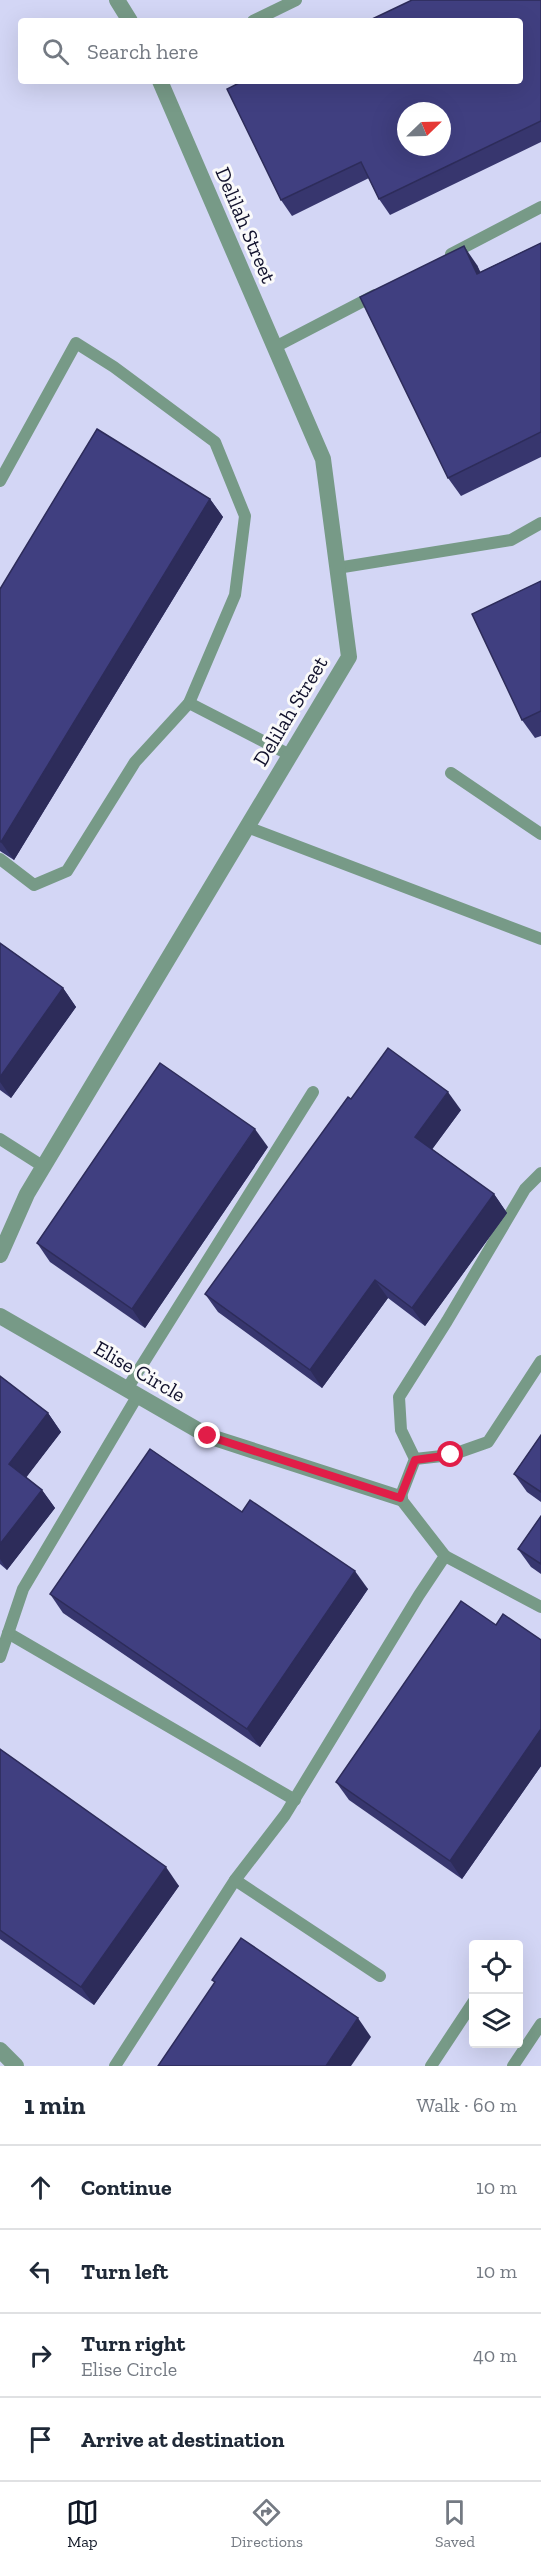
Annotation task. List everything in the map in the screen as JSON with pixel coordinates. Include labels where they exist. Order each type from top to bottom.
[{"type":"street","points":[[117,0],[128,18]]},
{"type":"street","name":"Delilah Street","points":[[0,1255],[27,1194],[349,657],[323,459],[161,84]]},
{"type":"street","name":"Elise Circle","points":[[0,1316],[208,1436],[400,1498]]},
{"type":"street","points":[[0,2050],[16,2066]]},
{"type":"lane","points":[[259,18],[296,0]]},
{"type":"lane","points":[[439,261],[541,207]]},
{"type":"lane","points":[[275,347],[387,288]]},
{"type":"lane","points":[[0,481],[76,343],[114,367],[214,442],[245,516],[235,595],[189,703],[135,762],[67,871],[34,885],[0,859]]},
{"type":"lane","points":[[337,568],[511,540],[541,524]]},
{"type":"lane","points":[[189,703],[290,755]]},
{"type":"lane","points":[[451,773],[541,834]]},
{"type":"lane","points":[[247,827],[541,939]]},
{"type":"lane","points":[[0,1657],[23,1588],[132,1392],[313,1092]]},
{"type":"lane","points":[[0,1139],[44,1167]]},
{"type":"lane","points":[[541,1173],[525,1189],[399,1397],[401,1430],[415,1460],[400,1498],[445,1556],[541,1607]]},
{"type":"lane","points":[[415,1460],[451,1455],[488,1442],[541,1360]]},
{"type":"lane","points":[[115,2066],[235,1880],[295,1800],[419,1594],[445,1556]]},
{"type":"lane","points":[[0,1612],[12,1620]]},
{"type":"lane","points":[[8,1633],[295,1800]]},
{"type":"lane","points":[[235,1880],[380,1976]]},
{"type":"lane","points":[[431,2066],[469,2009]]},
{"type":"lane","points":[[513,2066],[541,2024]]},
{"type":"building","points":[[412,0],[541,0],[541,121],[379,199],[361,162],[281,200],[227,89],[237,84],[523,84],[523,18],[374,18]]},
{"type":"building","points":[[541,243],[541,432],[448,478],[360,297],[464,246],[477,274]]},
{"type":"building","points":[[97,429],[210,499],[1,842],[0,589]]},
{"type":"building","points":[[541,581],[541,711],[522,720],[472,614]]},
{"type":"building","points":[[0,943],[63,988],[0,1077]]},
{"type":"building","points":[[388,1048],[448,1092],[415,1137],[494,1194],[412,1308],[375,1280],[310,1370],[205,1294],[348,1097],[351,1099]]},
{"type":"building","points":[[160,1063],[255,1129],[132,1309],[37,1243]]},
{"type":"building","points":[[0,1376],[48,1413],[9,1464],[42,1490],[0,1544]]},
{"type":"building","points":[[541,1435],[541,1492],[514,1474]]},
{"type":"building","points":[[150,1449],[242,1512],[250,1500],[355,1571],[247,1729],[50,1594]]},
{"type":"building","points":[[541,1516],[541,1564],[518,1549]]},
{"type":"building","points":[[461,1601],[496,1625],[503,1614],[541,1640],[541,1729],[450,1861],[336,1782]]},
{"type":"building","points":[[0,1749],[166,1867],[81,1987],[0,1930]]},
{"type":"building","points":[[241,1938],[358,2018],[326,2066],[158,2066],[215,1982],[212,1980]]},
{"type":"route","points":[[208,1436],[400,1498],[415,1460],[451,1455]]}]
